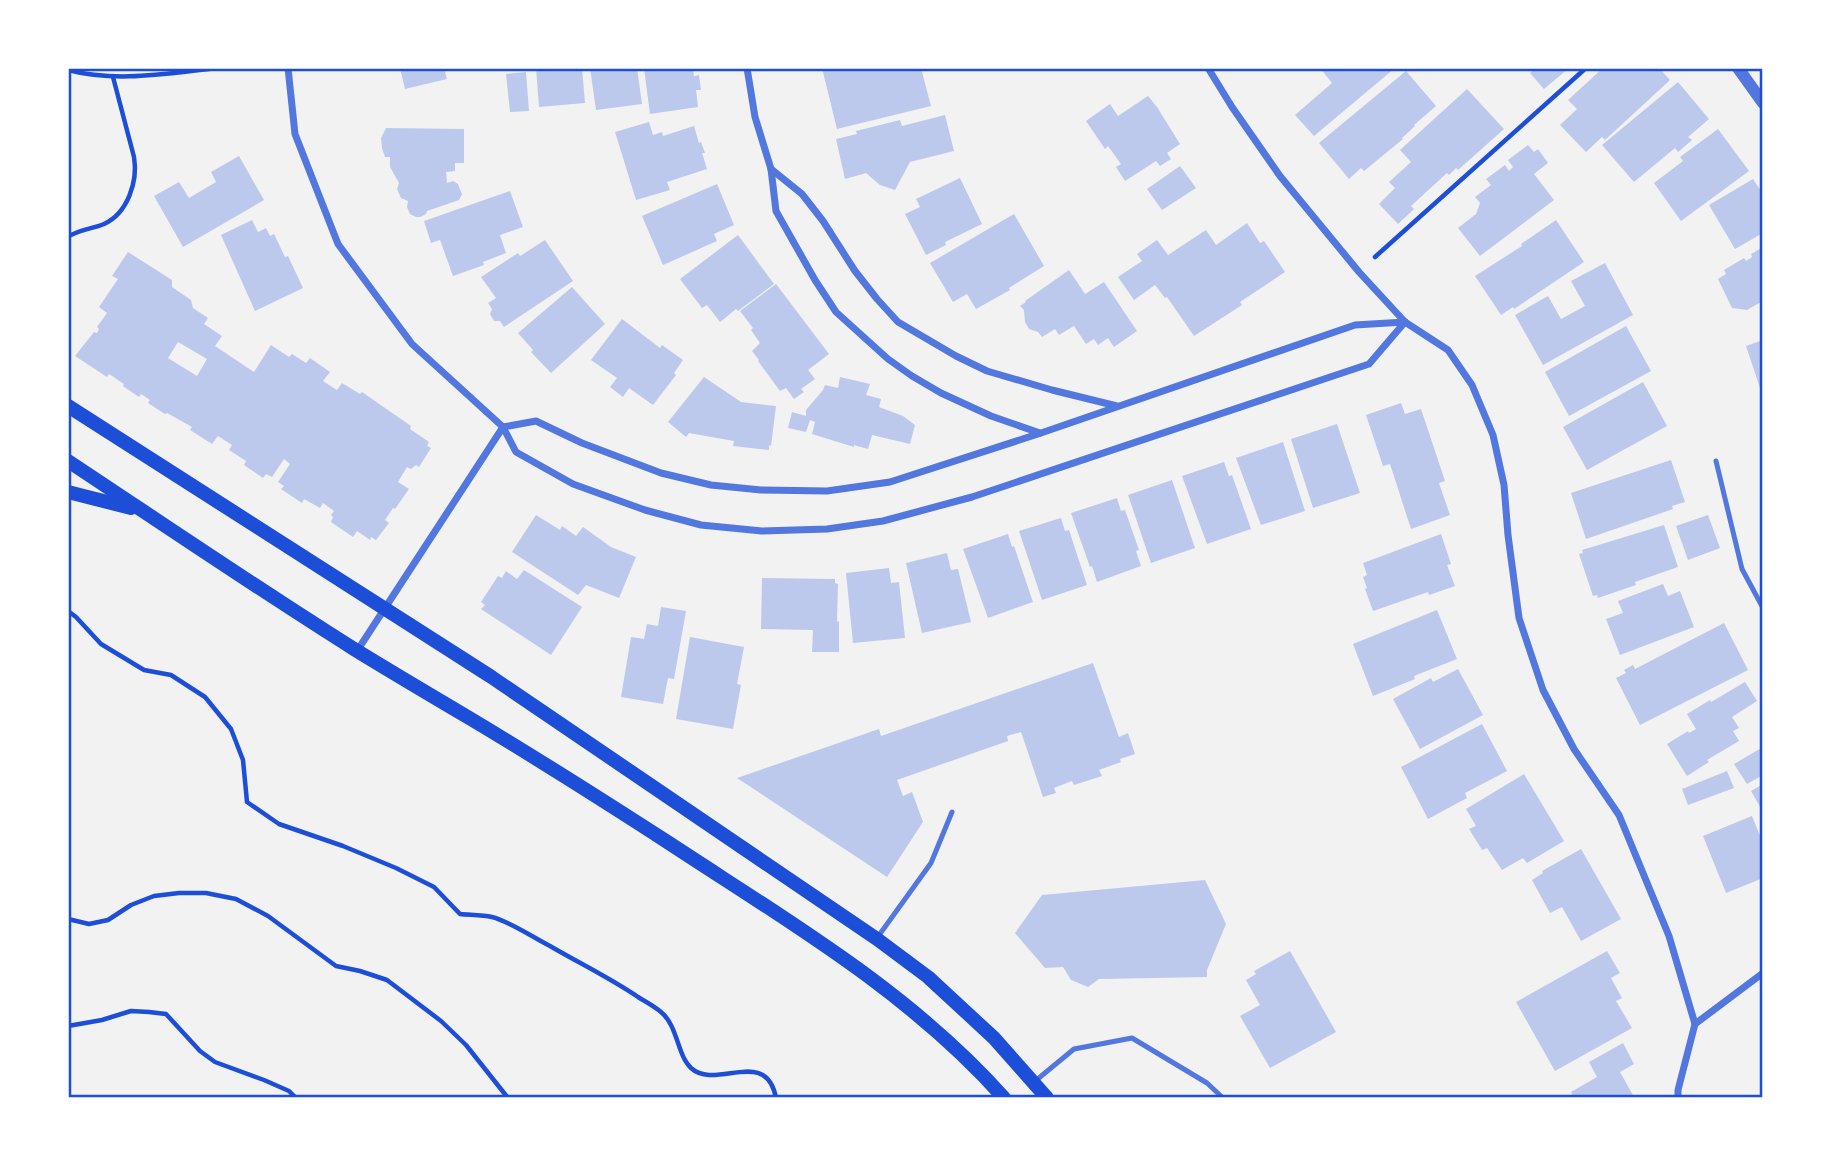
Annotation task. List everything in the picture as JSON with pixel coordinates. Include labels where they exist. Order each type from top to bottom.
[{"type":"main road","points":[[68,406],[490,676],[877,939],[928,977],[994,1038],[1047,1098]]},
{"type":"main road","points":[[68,461],[357,651],[596,796],[814,937],[921,1018],[1004,1098]]},
{"type":"main road","points":[[68,492],[144,511]]},
{"type":"street","points":[[288,68],[295,134],[338,244],[412,344],[503,426],[516,452],[573,484],[645,510],[701,525],[762,531],[827,529],[883,521],[972,497],[1369,364],[1405,322]]},
{"type":"street","points":[[747,68],[755,117],[771,169],[776,211],[836,313],[888,359],[940,393],[990,416],[1041,433]]},
{"type":"street","points":[[1208,68],[1264,154],[1359,272],[1405,322],[1448,350],[1472,386],[1493,435],[1504,485],[1519,618],[1543,690],[1574,749],[1619,815],[1669,936],[1695,1024],[1678,1098]]},
{"type":"street","points":[[1738,68],[1763,103]]},
{"type":"street","points":[[771,169],[802,194],[855,271],[898,322],[987,371],[1120,406]]},
{"type":"street","points":[[357,651],[503,426],[536,421],[582,443],[661,473],[711,485],[774,491],[827,491],[890,482],[1355,325],[1405,322]]},
{"type":"street","points":[[1695,1024],[1763,973]]},
{"type":"lane","points":[[1716,461],[1742,569],[1763,608]]},
{"type":"lane","points":[[877,939],[931,863],[952,812]]},
{"type":"lane","points":[[1034,1082],[1074,1049],[1132,1038],[1207,1083],[1223,1098]]},
{"type":"path","points":[[68,70],[95,76],[132,77],[218,68]]},
{"type":"path","points":[[1359,272],[1586,68]]},
{"type":"path","points":[[68,237],[110,220],[123,206],[134,184],[134,157],[113,77]]},
{"type":"path","points":[[68,611],[101,644],[144,670],[171,675],[205,697],[231,729],[243,760],[247,802],[279,824],[343,846],[425,882],[434,887],[460,914],[493,917],[528,934],[662,1012],[692,1070],[705,1076],[750,1071],[760,1073],[768,1079],[776,1098]]},
{"type":"path","points":[[68,919],[89,924],[108,920],[131,905],[153,896],[206,893],[236,899],[268,916],[336,966],[387,980],[441,1021],[466,1045],[508,1098]]},
{"type":"path","points":[[68,1026],[131,1011],[166,1014],[200,1051],[215,1062],[289,1091],[296,1098]]},
{"type":"building","points":[[400,68],[444,68],[447,79],[405,89]]},
{"type":"building","points":[[536,68],[582,68],[585,103],[539,107]]},
{"type":"building","points":[[590,68],[637,68],[642,104],[596,110]]},
{"type":"building","points":[[644,68],[693,68],[694,76],[699,75],[701,90],[696,90],[698,107],[650,114]]},
{"type":"building","points":[[822,68],[921,68],[931,106],[837,129]]},
{"type":"building","points":[[1320,68],[1395,68],[1314,136],[1295,115],[1332,83]]},
{"type":"building","points":[[1536,68],[1569,68],[1544,89],[1530,73]]},
{"type":"building","points":[[1603,68],[1659,68],[1670,80],[1605,140],[1602,137],[1586,152],[1560,125],[1577,109],[1568,100]]},
{"type":"building","points":[[1406,71],[1436,106],[1414,125],[1403,139],[1364,171],[1361,168],[1349,179],[1319,143]]},
{"type":"building","points":[[526,72],[529,111],[510,112],[506,74]]},
{"type":"building","points":[[1678,82],[1709,119],[1688,137],[1692,140],[1678,152],[1675,148],[1634,182],[1602,145]]},
{"type":"building","points":[[1467,89],[1504,129],[1458,170],[1456,168],[1449,175],[1447,173],[1411,206],[1414,209],[1398,224],[1379,204],[1395,188],[1389,182],[1411,162],[1400,150]]},
{"type":"building","points":[[1148,96],[1180,144],[1167,153],[1171,159],[1160,166],[1156,161],[1125,181],[1116,167],[1121,164],[1108,146],[1105,149],[1086,121],[1110,104],[1118,116]]},
{"type":"building","points":[[945,115],[954,151],[910,162],[895,190],[880,185],[866,173],[845,179],[836,139],[900,120],[902,126]]},
{"type":"building","points":[[649,122],[653,135],[662,132],[663,136],[694,126],[705,153],[702,153],[707,169],[667,182],[670,190],[636,200],[615,132]]},
{"type":"building","points":[[386,128],[464,129],[464,163],[455,163],[455,171],[446,172],[447,183],[453,181],[458,184],[462,194],[459,200],[427,211],[420,217],[410,214],[408,201],[401,198],[397,189],[399,183],[390,167],[390,157],[385,157],[382,148],[381,138]]},
{"type":"building","points":[[1718,129],[1749,171],[1681,221],[1654,183],[1683,161],[1680,157]]},
{"type":"building","points":[[1528,145],[1534,152],[1538,149],[1548,163],[1534,174],[1554,200],[1480,256],[1458,228],[1476,214],[1480,203],[1475,197],[1491,185],[1486,179],[1505,165],[1509,171],[1513,167],[1508,160]]},
{"type":"building","points":[[239,156],[264,200],[183,247],[154,196],[179,182],[189,198],[216,182],[211,172]]},
{"type":"building","points":[[1180,166],[1196,188],[1162,210],[1147,189]]},
{"type":"building","points":[[960,178],[982,224],[945,242],[946,245],[926,255],[905,214],[920,207],[916,199]]},
{"type":"building","points":[[1753,179],[1763,194],[1763,233],[1735,249],[1709,205]]},
{"type":"building","points":[[717,184],[734,225],[714,234],[717,241],[663,265],[642,216]]},
{"type":"building","points":[[510,191],[523,227],[500,235],[506,253],[483,262],[484,265],[453,276],[440,240],[431,243],[424,221]]},
{"type":"building","points":[[1014,214],[1044,266],[1009,288],[1010,290],[976,309],[967,294],[953,302],[930,263]]},
{"type":"building","points":[[252,220],[258,232],[266,228],[270,236],[274,234],[303,288],[255,311],[221,235]]},
{"type":"building","points":[[1556,220],[1584,262],[1501,315],[1475,276]]},
{"type":"building","points":[[1247,223],[1260,243],[1264,241],[1285,272],[1240,302],[1242,305],[1194,336],[1167,297],[1165,298],[1155,285],[1134,300],[1118,277],[1142,261],[1137,254],[1157,240],[1168,255],[1206,230],[1216,245]]},
{"type":"building","points":[[738,235],[774,284],[720,322],[707,305],[702,308],[680,279]]},
{"type":"building","points":[[545,240],[573,281],[504,327],[500,321],[494,321],[490,314],[492,309],[488,303],[496,298],[481,277],[518,253],[520,256]]},
{"type":"building","points":[[1763,247],[1763,301],[1747,310],[1732,308],[1718,279],[1726,274],[1724,270],[1744,258],[1746,261],[1752,257],[1751,254]]},
{"type":"building","points":[[128,252],[172,280],[172,287],[191,300],[193,308],[208,318],[204,324],[222,336],[215,346],[254,372],[271,345],[289,357],[292,354],[306,363],[310,358],[330,372],[323,381],[337,390],[342,383],[360,394],[362,392],[429,442],[427,446],[431,448],[419,467],[407,467],[398,482],[409,489],[385,520],[389,523],[376,540],[371,537],[370,540],[357,531],[353,537],[331,522],[334,511],[323,503],[320,508],[304,499],[302,503],[281,489],[284,486],[278,482],[290,464],[284,459],[272,477],[266,474],[263,478],[244,465],[246,461],[229,450],[232,445],[218,436],[212,444],[190,430],[192,427],[148,403],[150,400],[141,394],[139,397],[109,374],[107,377],[75,356],[94,332],[97,333],[97,327],[107,313],[99,307],[118,279],[112,276]],"holes":[[[178,342],[207,359],[197,376],[168,358]]]},
{"type":"building","points":[[1605,263],[1633,315],[1543,365],[1515,315],[1548,296],[1561,319],[1585,306],[1571,281]]},
{"type":"building","points":[[1069,270],[1085,294],[1104,282],[1137,331],[1114,347],[1108,338],[1098,345],[1094,339],[1086,344],[1074,326],[1059,335],[1055,329],[1042,337],[1038,332],[1029,329],[1024,310],[1020,306]]},
{"type":"building","points":[[776,284],[829,354],[808,370],[815,379],[801,389],[804,392],[794,399],[786,388],[780,391],[758,361],[752,351],[760,343],[740,311]]},
{"type":"building","points":[[572,287],[605,324],[551,373],[518,333]]},
{"type":"building","points":[[622,319],[660,348],[662,345],[683,360],[674,373],[676,375],[653,405],[629,388],[623,397],[610,387],[617,378],[591,360]]},
{"type":"building","points":[[1626,326],[1651,371],[1569,416],[1545,372]]},
{"type":"building","points":[[1763,340],[1763,394],[1762,394],[1746,346]]},
{"type":"building","points":[[704,377],[741,402],[776,406],[769,450],[733,446],[734,441],[689,433],[686,437],[668,422]]},
{"type":"building","points":[[840,377],[870,384],[866,395],[881,399],[879,407],[903,416],[915,425],[910,444],[872,435],[868,449],[854,447],[812,434],[815,422],[810,420],[806,432],[788,428],[792,412],[806,416],[806,410],[825,385],[838,388]]},
{"type":"building","points":[[1643,382],[1667,426],[1587,470],[1563,427]]},
{"type":"building","points":[[1401,403],[1405,414],[1421,409],[1445,481],[1439,483],[1450,515],[1411,529],[1390,464],[1383,466],[1366,415]]},
{"type":"building","points":[[1337,424],[1360,493],[1313,508],[1291,439]]},
{"type":"building","points":[[1283,442],[1305,511],[1261,525],[1236,458]]},
{"type":"building","points":[[1671,460],[1685,502],[1672,506],[1673,509],[1586,539],[1571,493]]},
{"type":"building","points":[[1224,462],[1229,476],[1232,475],[1251,529],[1207,544],[1182,476]]},
{"type":"building","points":[[1172,480],[1195,548],[1151,563],[1128,495]]},
{"type":"building","points":[[1117,498],[1121,511],[1125,510],[1139,550],[1136,551],[1141,566],[1097,582],[1071,513]]},
{"type":"building","points":[[536,515],[560,530],[562,526],[576,536],[583,527],[611,547],[636,557],[619,598],[586,585],[578,595],[512,552]]},
{"type":"building","points":[[1708,515],[1720,548],[1688,560],[1676,526]]},
{"type":"building","points":[[1061,518],[1065,531],[1069,530],[1087,585],[1042,600],[1019,531]]},
{"type":"building","points":[[1664,525],[1678,567],[1598,598],[1597,595],[1593,596],[1579,554],[1583,553],[1582,550]]},
{"type":"building","points":[[1008,534],[1033,602],[988,618],[963,549]]},
{"type":"building","points":[[1441,534],[1451,564],[1447,565],[1455,586],[1429,595],[1428,592],[1373,611],[1365,589],[1367,588],[1363,577],[1367,575],[1363,563]]},
{"type":"building","points":[[947,553],[951,570],[958,569],[971,622],[922,633],[906,563]]},
{"type":"building","points":[[889,568],[891,583],[899,582],[905,638],[853,643],[846,573]]},
{"type":"building","points":[[524,570],[582,607],[551,655],[481,609],[485,605],[481,602],[498,576],[502,578],[506,571],[517,579]]},
{"type":"building","points":[[762,578],[835,579],[838,584],[839,652],[812,652],[813,630],[761,629]]},
{"type":"building","points":[[1663,584],[1668,596],[1680,591],[1694,627],[1620,655],[1606,619],[1623,613],[1618,601]]},
{"type":"building","points":[[661,607],[686,611],[674,679],[668,678],[663,704],[621,697],[631,637],[644,639],[647,624],[658,626]]},
{"type":"building","points":[[1437,610],[1457,659],[1373,696],[1353,644]]},
{"type":"building","points":[[1724,623],[1748,670],[1640,725],[1616,678],[1626,673],[1624,670],[1633,665],[1635,669]]},
{"type":"building","points":[[690,637],[744,647],[733,729],[676,719]]},
{"type":"building","points":[[1093,663],[1119,737],[1128,733],[1135,754],[1099,770],[1102,776],[1074,785],[1072,781],[1054,788],[1056,793],[1043,797],[1021,732],[1007,736],[1008,741],[897,780],[903,796],[912,792],[923,822],[887,877],[737,778],[879,729],[881,736]]},
{"type":"building","points":[[1458,669],[1483,715],[1420,749],[1393,699],[1431,678],[1433,682]]},
{"type":"building","points":[[1745,682],[1757,701],[1732,717],[1739,728],[1733,731],[1739,741],[1707,760],[1709,762],[1687,776],[1667,744],[1696,729],[1687,714]]},
{"type":"building","points":[[1482,724],[1507,771],[1465,793],[1467,798],[1428,819],[1401,767]]},
{"type":"building","points":[[1763,747],[1763,775],[1747,784],[1734,764]]},
{"type":"building","points":[[1727,771],[1734,788],[1688,805],[1682,789]]},
{"type":"building","points":[[1524,774],[1564,841],[1527,863],[1523,858],[1502,870],[1487,848],[1482,850],[1469,829],[1476,826],[1466,809]]},
{"type":"building","points":[[1763,784],[1763,812],[1751,791]]},
{"type":"building","points":[[1752,816],[1763,843],[1763,878],[1726,893],[1703,836]]},
{"type":"building","points":[[1581,849],[1621,919],[1581,941],[1562,907],[1550,913],[1532,880],[1543,873],[1542,871]]},
{"type":"building","points":[[1205,880],[1226,924],[1207,970],[1207,977],[1099,979],[1088,987],[1071,980],[1063,967],[1045,968],[1015,933],[1042,895]]},
{"type":"building","points":[[1290,951],[1336,1032],[1270,1068],[1240,1016],[1260,1005],[1246,980],[1256,974],[1254,971]]},
{"type":"building","points":[[1607,951],[1620,973],[1611,978],[1622,998],[1616,1001],[1632,1028],[1555,1071],[1516,1002]]},
{"type":"building","points":[[1623,1043],[1634,1064],[1620,1072],[1634,1097],[1574,1098],[1571,1092],[1597,1077],[1589,1062]]}]
